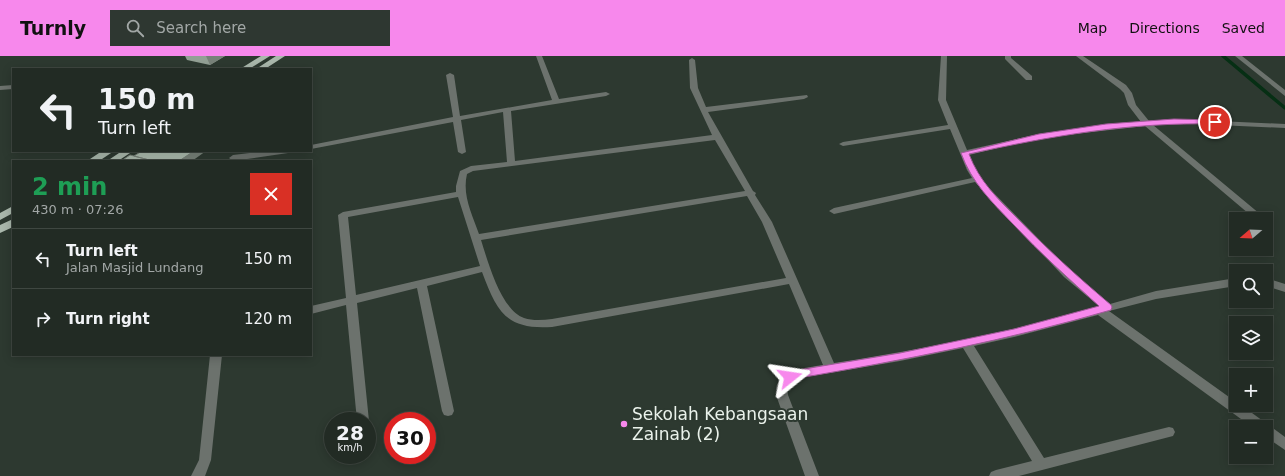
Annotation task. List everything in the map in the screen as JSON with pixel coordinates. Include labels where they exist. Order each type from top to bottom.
[{"type":"highway","points":[[246,68],[266,56]]},
{"type":"highway","points":[[262,68],[281,56]]},
{"type":"highway","points":[[94,160],[107,152]]},
{"type":"highway","points":[[114,160],[126,152]]},
{"type":"highway","points":[[0,217],[12,210]]},
{"type":"highway","points":[[0,230],[12,223]]},
{"type":"street","points":[[539,56],[556,101]]},
{"type":"street","points":[[944,56],[942,100],[971,170],[988,193],[1051,259],[1103,308],[1253,420]]},
{"type":"street","points":[[1008,56],[1007,58],[1029,78]]},
{"type":"street","points":[[1079,56],[1123,87],[1128,93],[1132,105],[1147,124],[1253,212]]},
{"type":"street","points":[[1238,56],[1285,94]]},
{"type":"street","points":[[692,60],[694,88],[703,110],[717,137],[752,193],[767,222],[830,368]]},
{"type":"street","points":[[450,75],[462,152]]},
{"type":"street","points":[[0,88],[12,87]]},
{"type":"street","points":[[312,147],[507,109],[606,94]]},
{"type":"street","points":[[703,110],[804,97]]},
{"type":"street","points":[[507,109],[511,163]]},
{"type":"street","points":[[965,153],[1013,142],[1074,131],[1174,121],[1285,126]]},
{"type":"street","points":[[843,144],[954,126]]},
{"type":"street","points":[[717,137],[511,163],[471,169],[463,173],[460,186],[461,194],[485,268],[501,303],[509,315],[521,322],[534,325],[793,280]]},
{"type":"street","points":[[231,157],[278,152]]},
{"type":"street","points":[[834,211],[977,179]]},
{"type":"street","points":[[476,238],[752,193]]},
{"type":"street","points":[[362,412],[343,215],[461,194]]},
{"type":"street","points":[[312,310],[485,268]]},
{"type":"street","points":[[421,283],[448,411]]},
{"type":"street","points":[[812,476],[782,395],[781,387],[785,381],[798,374],[900,357],[1014,333],[1156,295],[1229,283]]},
{"type":"street","points":[[1273,284],[1285,288]]},
{"type":"street","points":[[966,343],[1041,464]]},
{"type":"street","points":[[198,476],[205,460],[216,356]]},
{"type":"street","points":[[996,476],[1170,432]]},
{"type":"street","points":[[1273,435],[1285,444]]},
{"type":"building","points":[[140,152],[192,152],[180,160],[149,160],[134,156]]},
{"type":"building","points":[[130,155],[149,160],[122,160]]},
{"type":"waterway","points":[[1223,56],[1285,108]]},
{"type":"place","name":"Sekolah Kebangsaan Zainab (2)","points":[[624,424]]},
{"type":"route","points":[[790,377],[830,368],[900,357],[1014,333],[1107,307],[1051,259],[983,187],[971,170],[965,153],[1039,136],[1106,126],[1174,121],[1215,122]]}]
